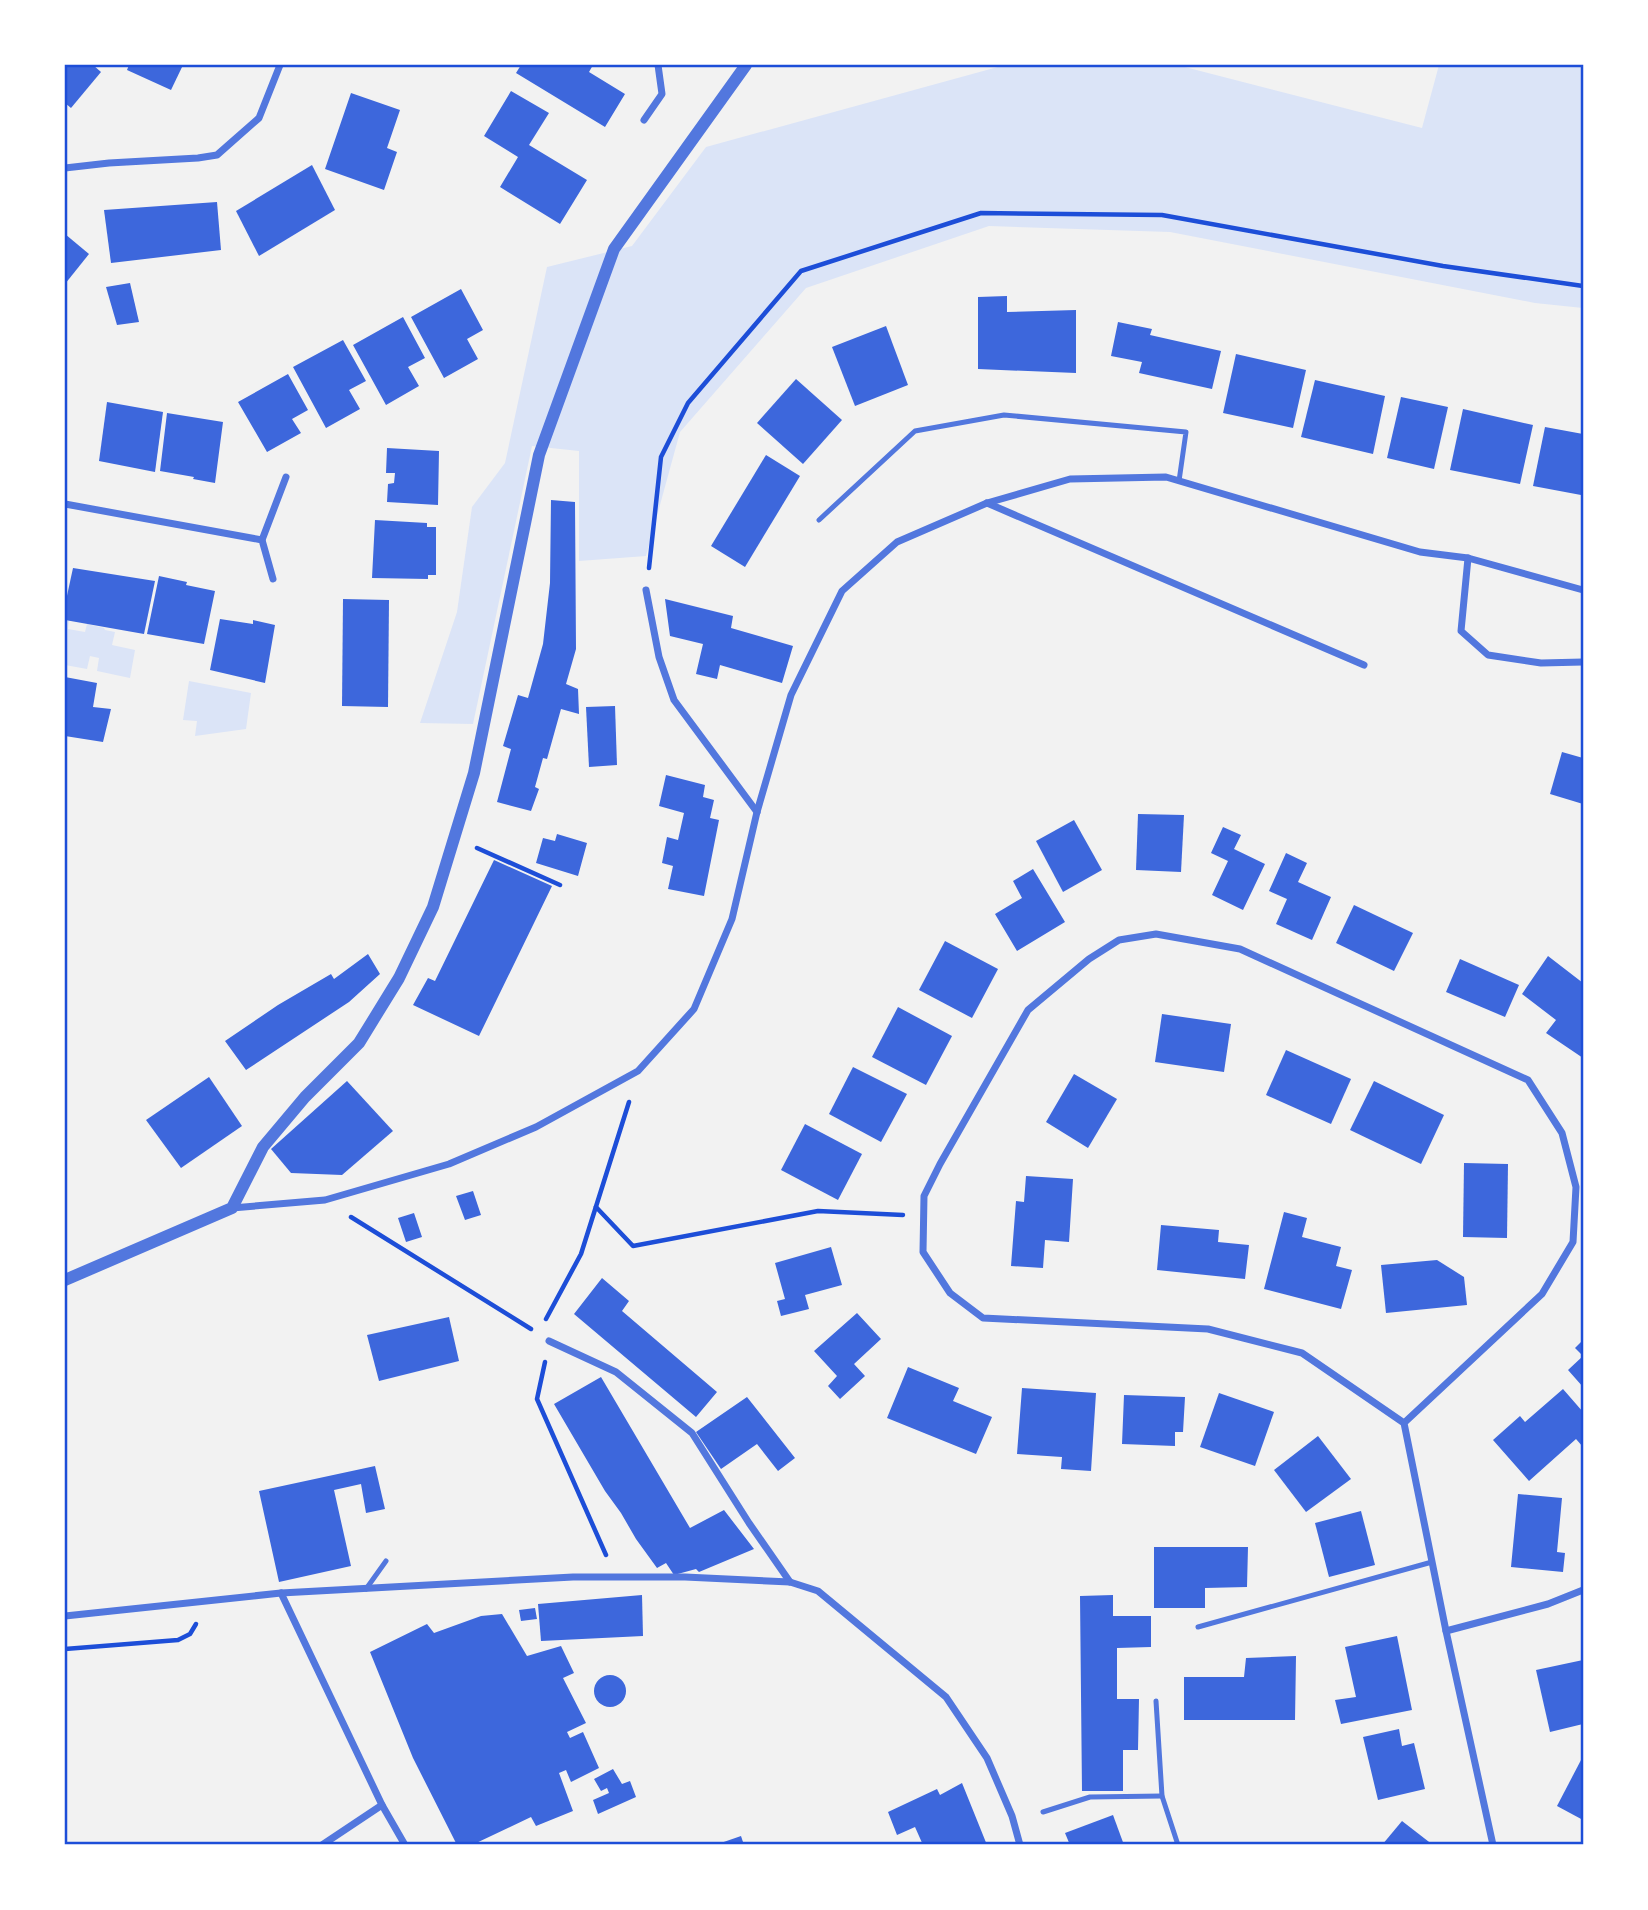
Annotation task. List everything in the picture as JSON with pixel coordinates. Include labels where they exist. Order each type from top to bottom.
[{"type":"street","points":[[65,168],[217,155],[259,118],[280,65]]},
{"type":"street","points":[[644,120],[662,94],[657,65]]},
{"type":"street","points":[[232,1208],[263,1147],[305,1097],[359,1043],[399,978],[433,907],[474,773],[539,455],[614,249],[746,65]]},
{"type":"street","points":[[273,579],[262,540],[286,477]]},
{"type":"street","points":[[65,1280],[232,1208],[325,1200],[449,1164],[536,1127],[639,1071],[694,1009],[732,919],[757,812],[791,695],[842,591],[897,542],[987,503],[1070,479],[1166,477],[1420,552],[1468,558],[1583,590]]},
{"type":"street","points":[[987,503],[1364,665]]},
{"type":"street","points":[[65,504],[262,540]]},
{"type":"street","points":[[1468,558],[1461,631],[1489,655],[1541,663],[1583,662]]},
{"type":"street","points":[[646,590],[659,657],[674,700],[757,812]]},
{"type":"street","points":[[1404,1423],[1542,1294],[1573,1242],[1576,1187],[1562,1133],[1528,1080],[1240,949],[1156,934],[1119,940],[1089,958],[1028,1010],[940,1164],[925,1196],[923,1252],[950,1293],[983,1318],[1208,1329],[1302,1353],[1404,1423],[1493,1845]]},
{"type":"street","points":[[549,1340],[616,1372],[692,1433],[749,1523],[790,1581]]},
{"type":"street","points":[[65,1616],[281,1593],[573,1577],[790,1581],[818,1591],[946,1697],[986,1758],[1012,1816],[1020,1845]]},
{"type":"street","points":[[1446,1631],[1548,1604],[1583,1590]]},
{"type":"street","points":[[281,1593],[382,1805],[405,1845]]},
{"type":"street","points":[[322,1845],[382,1805]]},
{"type":"lane","points":[[820,520],[915,431],[1004,415],[1186,432],[1179,481]]},
{"type":"lane","points":[[366,1588],[386,1561]]},
{"type":"lane","points":[[1198,1627],[1432,1562]]},
{"type":"lane","points":[[1156,1701],[1162,1796],[1178,1845]]},
{"type":"lane","points":[[1043,1812],[1090,1797],[1162,1796]]},
{"type":"path","points":[[646,590],[661,457],[688,404],[801,271],[981,213],[1162,215],[1443,266],[1583,286]]},
{"type":"path","points":[[454,838],[560,885]]},
{"type":"path","points":[[615,1577],[537,1399],[549,1340],[546,1318],[581,1254],[639,1071]]},
{"type":"path","points":[[325,1200],[549,1340]]},
{"type":"path","points":[[596,1207],[633,1246],[818,1211],[924,1216]]},
{"type":"path","points":[[65,1649],[178,1640],[190,1634],[213,1601]]},
{"type":"shaded area","points":[[1005,65],[1177,65],[1422,128],[1439,65],[1583,65],[1583,308],[1535,303],[1170,232],[989,226],[806,288],[680,432],[646,556],[579,561],[579,451],[532,446],[473,724],[420,723],[457,612],[472,507],[505,463],[547,267],[632,246],[706,147]]},
{"type":"shaded area","points":[[65,620],[69,621],[68,629],[85,632],[87,624],[115,632],[112,645],[135,650],[130,678],[97,671],[99,658],[90,656],[87,669],[65,665]]},
{"type":"shaded area","points":[[189,681],[251,693],[246,729],[195,736],[197,721],[183,720]]},
{"type":"building","points":[[65,65],[93,65],[101,72],[71,108],[65,103]]},
{"type":"building","points":[[129,65],[183,65],[171,90],[127,70]]},
{"type":"building","points":[[521,65],[593,65],[589,72],[625,94],[605,127],[516,73]]},
{"type":"building","points":[[511,91],[549,113],[529,145],[587,180],[560,224],[500,187],[518,157],[484,136]]},
{"type":"building","points":[[351,93],[400,110],[387,148],[397,152],[384,190],[325,169]]},
{"type":"building","points":[[312,165],[335,210],[259,256],[236,211]]},
{"type":"building","points":[[217,202],[221,250],[111,263],[104,210]]},
{"type":"building","points":[[65,234],[89,254],[65,284]]},
{"type":"building","points":[[130,283],[139,322],[117,325],[106,287]]},
{"type":"building","points":[[461,289],[483,330],[467,339],[478,359],[444,378],[411,317]]},
{"type":"building","points":[[1007,296],[1007,312],[1076,310],[1076,373],[978,369],[978,297]]},
{"type":"building","points":[[403,317],[425,358],[408,367],[419,386],[386,405],[353,345]]},
{"type":"building","points":[[1118,322],[1152,329],[1150,335],[1221,351],[1212,389],[1139,373],[1142,362],[1111,356]]},
{"type":"building","points":[[886,326],[908,385],[855,406],[832,347]]},
{"type":"building","points":[[343,340],[366,381],[349,390],[360,409],[326,428],[293,367]]},
{"type":"building","points":[[1236,354],[1306,370],[1293,428],[1223,413]]},
{"type":"building","points":[[288,374],[308,410],[292,419],[301,433],[267,452],[238,402]]},
{"type":"building","points":[[796,379],[842,420],[803,464],[757,423]]},
{"type":"building","points":[[1315,380],[1385,396],[1373,454],[1301,437]]},
{"type":"building","points":[[1401,397],[1448,407],[1434,469],[1387,458]]},
{"type":"building","points":[[107,402],[163,412],[155,472],[99,461]]},
{"type":"building","points":[[1463,409],[1533,425],[1520,484],[1450,470]]},
{"type":"building","points":[[167,413],[223,422],[215,483],[160,471]]},
{"type":"building","points":[[1545,427],[1583,434],[1581,495],[1533,486]]},
{"type":"building","points":[[387,448],[439,451],[438,505],[387,502],[388,484],[394,483],[395,473],[386,473]]},
{"type":"building","points":[[766,455],[800,476],[745,567],[711,546]]},
{"type":"building","points":[[551,500],[575,502],[576,649],[566,684],[578,689],[579,714],[561,709],[547,759],[543,758],[535,787],[539,789],[531,811],[497,802],[511,749],[503,746],[518,695],[528,698],[543,644],[550,583]]},
{"type":"building","points":[[375,520],[427,523],[427,527],[436,527],[436,575],[428,575],[428,579],[372,578]]},
{"type":"building","points":[[73,568],[155,581],[144,634],[65,620],[65,605]]},
{"type":"building","points":[[159,576],[215,591],[204,644],[147,634]]},
{"type":"building","points":[[343,599],[389,600],[388,707],[342,706]]},
{"type":"building","points":[[665,599],[733,616],[731,628],[793,646],[782,683],[720,665],[717,679],[696,674],[703,644],[670,636]]},
{"type":"building","points":[[220,619],[253,624],[253,620],[275,625],[265,683],[210,670]]},
{"type":"building","points":[[65,677],[97,683],[93,707],[111,709],[103,742],[65,736]]},
{"type":"building","points":[[615,706],[617,765],[589,767],[586,707]]},
{"type":"building","points":[[1562,752],[1583,758],[1583,804],[1550,794]]},
{"type":"building","points":[[666,775],[705,785],[703,797],[714,800],[710,818],[719,820],[704,896],[668,889],[673,866],[662,863],[667,837],[678,840],[684,813],[659,806]]},
{"type":"building","points":[[1138,814],[1184,815],[1181,872],[1136,870]]},
{"type":"building","points":[[1074,820],[1102,870],[1063,892],[1036,841]]},
{"type":"building","points":[[1223,827],[1241,835],[1234,849],[1265,864],[1243,910],[1212,895],[1228,861],[1211,853]]},
{"type":"building","points":[[557,834],[587,843],[578,876],[536,863],[543,838],[555,841]]},
{"type":"building","points":[[1286,853],[1307,863],[1298,882],[1331,897],[1312,940],[1276,924],[1287,899],[1269,891]]},
{"type":"building","points":[[494,860],[552,886],[479,1036],[413,1005],[428,978],[435,981]]},
{"type":"building","points":[[1033,869],[1065,922],[1017,951],[995,914],[1022,898],[1013,881]]},
{"type":"building","points":[[1354,905],[1413,933],[1394,971],[1336,943]]},
{"type":"building","points":[[945,941],[998,969],[972,1018],[919,990]]},
{"type":"building","points":[[368,954],[380,974],[349,1002],[246,1070],[225,1041],[278,1005],[331,974],[334,979]]},
{"type":"building","points":[[1548,956],[1583,983],[1583,1058],[1546,1033],[1556,1020],[1522,994]]},
{"type":"building","points":[[1460,959],[1519,985],[1505,1017],[1446,992]]},
{"type":"building","points":[[898,1007],[952,1036],[926,1085],[872,1057]]},
{"type":"building","points":[[1162,1014],[1231,1024],[1224,1072],[1155,1062]]},
{"type":"building","points":[[1286,1050],[1351,1079],[1331,1124],[1266,1095]]},
{"type":"building","points":[[853,1067],[907,1094],[881,1142],[829,1114]]},
{"type":"building","points":[[1074,1074],[1117,1099],[1088,1148],[1046,1122]]},
{"type":"building","points":[[209,1077],[242,1126],[181,1168],[146,1120]]},
{"type":"building","points":[[347,1081],[393,1131],[342,1175],[291,1173],[271,1149]]},
{"type":"building","points":[[1374,1081],[1444,1115],[1421,1164],[1350,1130]]},
{"type":"building","points":[[805,1124],[862,1154],[838,1200],[781,1170]]},
{"type":"building","points":[[1464,1163],[1508,1164],[1507,1238],[1463,1237]]},
{"type":"building","points":[[1026,1176],[1073,1179],[1069,1242],[1045,1240],[1043,1268],[1011,1266],[1016,1201],[1024,1202]]},
{"type":"building","points":[[473,1191],[481,1215],[465,1220],[456,1196]]},
{"type":"building","points":[[1284,1212],[1307,1218],[1302,1237],[1341,1247],[1336,1266],[1352,1270],[1341,1309],[1264,1289]]},
{"type":"building","points":[[414,1213],[422,1237],[406,1242],[398,1218]]},
{"type":"building","points":[[1161,1225],[1219,1230],[1218,1242],[1249,1245],[1245,1279],[1157,1270]]},
{"type":"building","points":[[831,1247],[842,1285],[805,1295],[809,1309],[781,1316],[777,1301],[785,1299],[775,1263]]},
{"type":"building","points":[[1437,1260],[1464,1277],[1467,1305],[1386,1313],[1381,1265]]},
{"type":"building","points":[[602,1278],[629,1301],[622,1311],[717,1392],[696,1417],[574,1314]]},
{"type":"building","points":[[857,1313],[881,1339],[854,1364],[865,1376],[840,1399],[828,1386],[837,1376],[814,1351]]},
{"type":"building","points":[[449,1317],[459,1361],[379,1381],[367,1335]]},
{"type":"building","points":[[1583,1340],[1583,1356],[1575,1348]]},
{"type":"building","points":[[1583,1356],[1583,1387],[1568,1370]]},
{"type":"building","points":[[908,1367],[959,1388],[953,1401],[992,1417],[976,1454],[887,1418]]},
{"type":"building","points":[[601,1377],[690,1528],[724,1510],[754,1549],[699,1572],[696,1569],[674,1575],[666,1563],[657,1568],[605,1491],[554,1404]]},
{"type":"building","points":[[1022,1388],[1096,1393],[1091,1471],[1061,1469],[1062,1457],[1017,1454]]},
{"type":"building","points":[[1563,1389],[1583,1412],[1583,1447],[1576,1439],[1529,1481],[1493,1440],[1520,1416],[1525,1422]]},
{"type":"building","points":[[1219,1393],[1274,1412],[1255,1466],[1200,1447]]},
{"type":"building","points":[[1124,1395],[1185,1397],[1183,1432],[1175,1432],[1175,1446],[1122,1444]]},
{"type":"building","points":[[747,1397],[795,1458],[778,1471],[757,1444],[721,1469],[696,1432]]},
{"type":"building","points":[[1318,1436],[1351,1479],[1306,1512],[1274,1470]]},
{"type":"building","points":[[375,1466],[385,1509],[366,1513],[361,1484],[334,1490],[351,1566],[279,1582],[259,1491]]},
{"type":"building","points":[[1518,1494],[1562,1498],[1557,1552],[1565,1553],[1563,1572],[1511,1567]]},
{"type":"building","points":[[1361,1511],[1375,1565],[1329,1577],[1315,1523]]},
{"type":"building","points":[[1154,1547],[1248,1547],[1247,1587],[1205,1588],[1205,1608],[1154,1608]]},
{"type":"building","points":[[642,1595],[643,1636],[541,1641],[538,1604]]},
{"type":"building","points":[[1113,1595],[1113,1616],[1151,1616],[1151,1647],[1117,1648],[1117,1699],[1139,1699],[1138,1750],[1123,1750],[1123,1791],[1082,1791],[1080,1596]]},
{"type":"building","points":[[535,1608],[537,1619],[521,1621],[519,1610]]},
{"type":"building","points":[[502,1614],[527,1656],[561,1646],[574,1673],[563,1678],[586,1723],[567,1732],[570,1738],[583,1732],[599,1768],[571,1782],[566,1770],[559,1773],[573,1811],[536,1826],[531,1817],[472,1845],[457,1845],[413,1758],[370,1652],[427,1624],[434,1633],[481,1616]]},
{"type":"building","points":[[1397,1636],[1412,1710],[1341,1724],[1335,1700],[1356,1697],[1345,1647]]},
{"type":"building","points":[[1296,1656],[1295,1720],[1184,1720],[1184,1677],[1244,1677],[1246,1658]]},
{"type":"building","points":[[1583,1660],[1583,1724],[1550,1732],[1536,1670]]},
{"type":"building","points":[[610,1675],[621,1680],[626,1691],[621,1702],[610,1707],[599,1702],[594,1691],[599,1680]]},
{"type":"building","points":[[1399,1729],[1402,1746],[1414,1743],[1425,1789],[1378,1800],[1363,1737]]},
{"type":"building","points":[[1581,1760],[1583,1761],[1583,1820],[1557,1806]]},
{"type":"building","points":[[613,1769],[622,1784],[630,1781],[636,1797],[598,1814],[593,1800],[609,1793],[607,1788],[601,1791],[594,1779]]},
{"type":"building","points":[[962,1783],[987,1845],[923,1845],[915,1827],[897,1835],[888,1812],[937,1789],[940,1795]]},
{"type":"building","points":[[1113,1815],[1124,1845],[1070,1845],[1065,1833]]},
{"type":"building","points":[[1402,1821],[1433,1845],[1382,1845]]},
{"type":"building","points":[[741,1836],[744,1845],[715,1845]]}]
